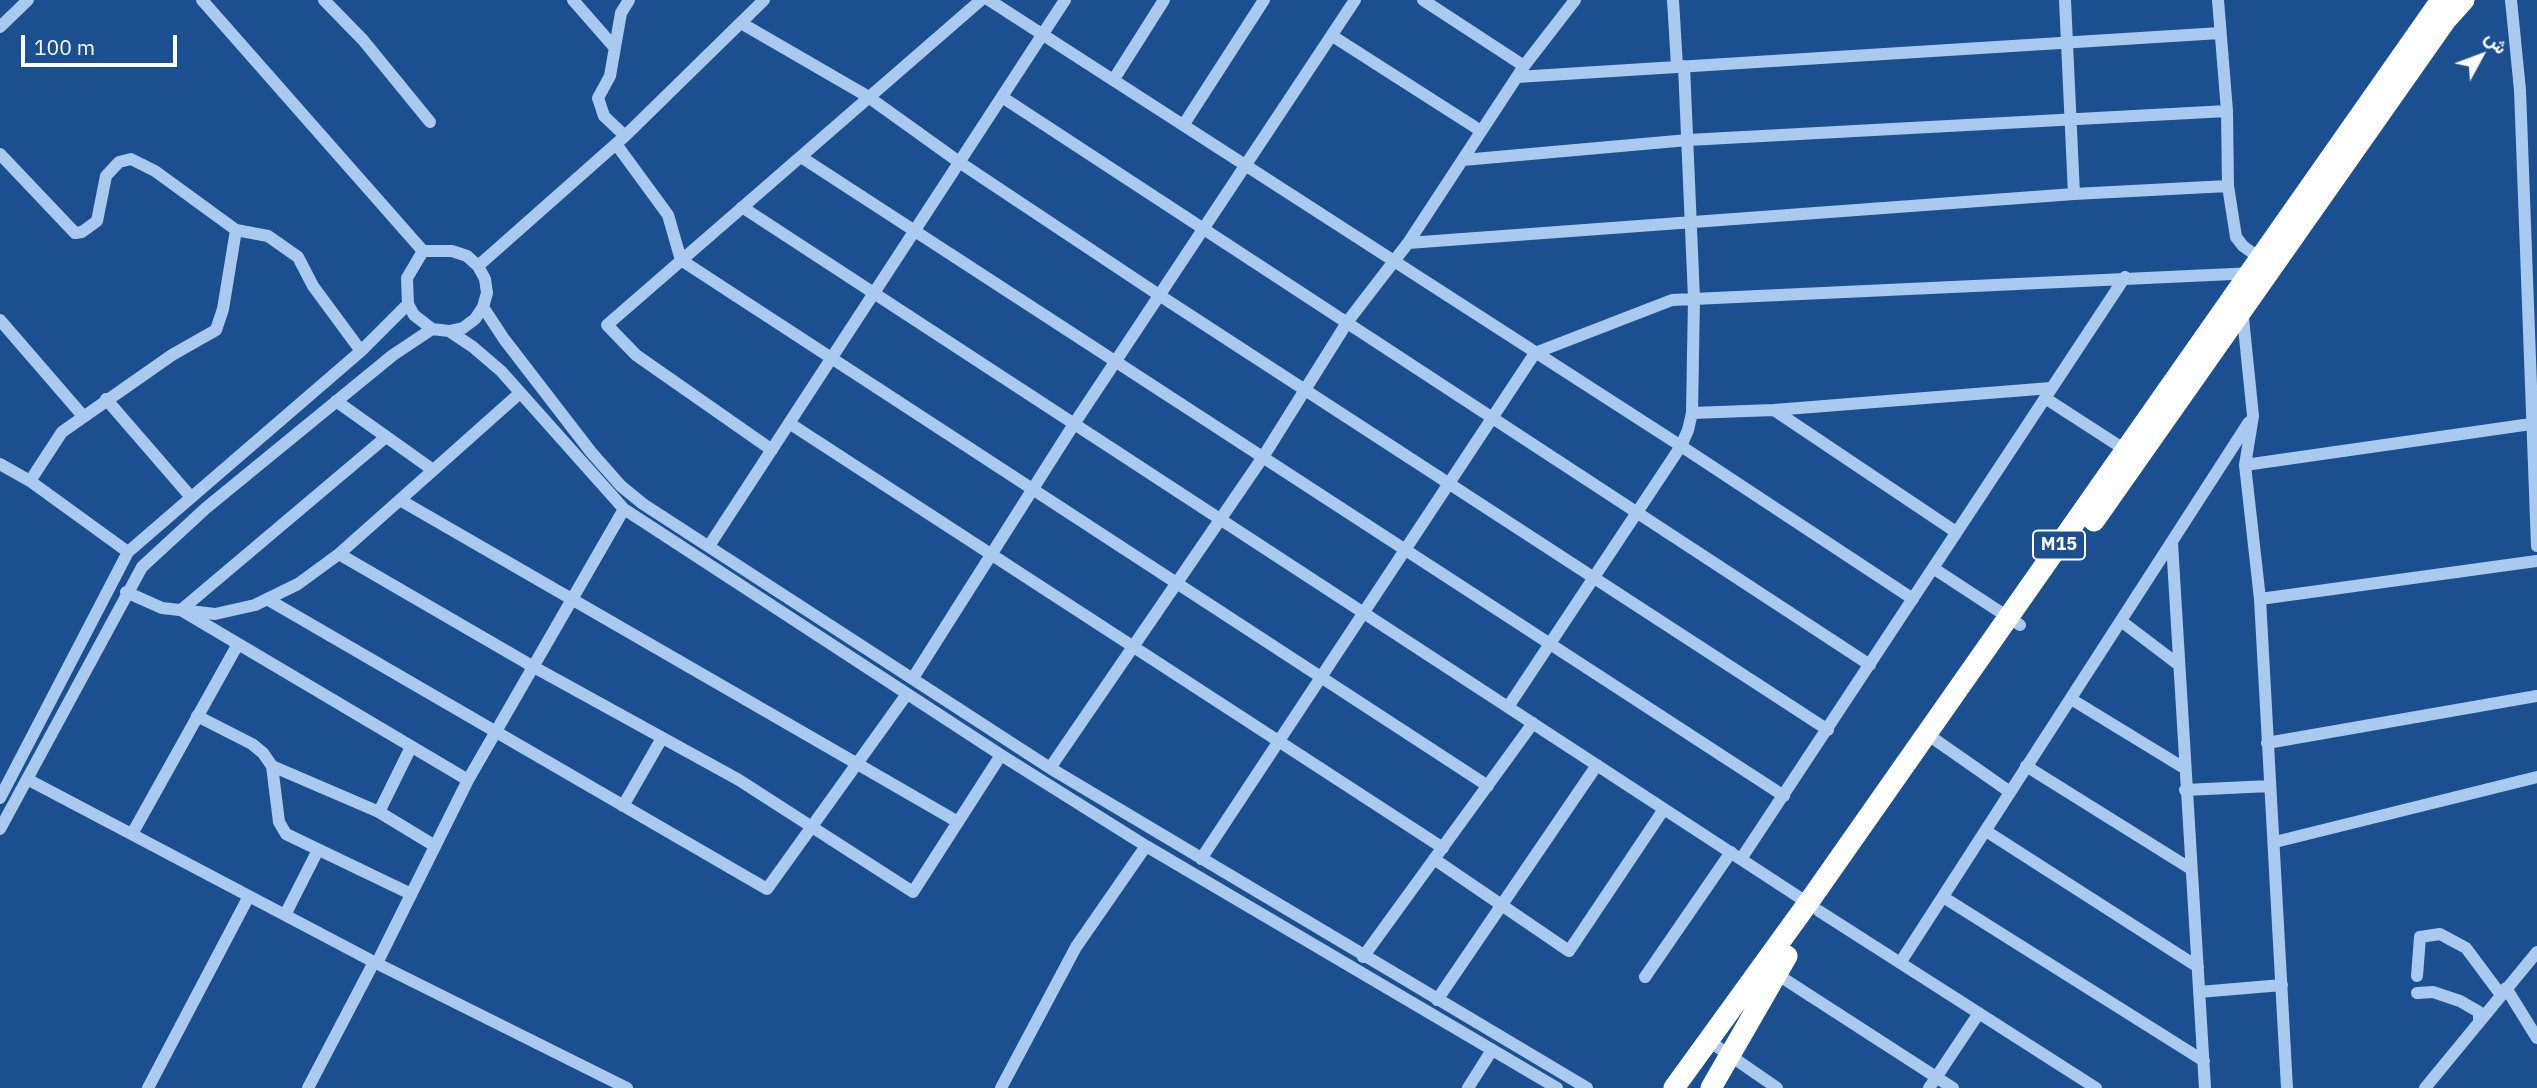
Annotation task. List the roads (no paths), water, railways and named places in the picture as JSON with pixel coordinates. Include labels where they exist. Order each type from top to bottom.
[{"type":"highway","name":"M15","points":[[1674,1088],[1814,907],[2238,304],[2441,0]]},
{"type":"highway","name":"M15","points":[[2262,269],[2446,20],[2464,0]]},
{"type":"highway","name":"M15","points":[[1711,1088],[1814,907]]},
{"type":"street","points":[[0,27],[28,0]]},
{"type":"street","points":[[202,0],[423,251],[452,251],[467,256],[478,266],[485,279],[487,293],[483,307],[475,319],[463,328],[449,331],[432,329],[414,315],[408,304],[407,278],[423,251]]},
{"type":"street","points":[[324,0],[363,40],[430,122]]},
{"type":"street","points":[[573,0],[615,48]]},
{"type":"street","points":[[629,0],[621,13],[610,76],[598,98],[604,116],[668,215],[681,260],[1488,786]]},
{"type":"street","points":[[478,266],[621,140],[764,0]]},
{"type":"street","points":[[772,450],[636,355],[607,325],[801,157],[867,96],[981,0]]},
{"type":"street","points":[[989,0],[1043,32],[1913,599]]},
{"type":"street","points":[[709,546],[1065,0]]},
{"type":"street","points":[[1114,79],[1164,0]]},
{"type":"street","points":[[1184,124],[1264,0]]},
{"type":"street","points":[[913,678],[1074,424],[1245,163],[1334,37],[1355,0]]},
{"type":"street","points":[[1423,0],[1520,71],[1681,66],[2220,33]]},
{"type":"street","points":[[1050,768],[1263,457],[1348,321],[1395,262],[1520,71],[1575,0]]},
{"type":"street","points":[[1508,707],[1594,578],[1634,511],[1681,446],[1692,413],[1694,298],[1688,140],[1673,0]]},
{"type":"street","points":[[2065,0],[2068,118],[2074,194]]},
{"type":"street","points":[[2218,0],[2227,111],[2228,186],[2236,237],[2262,269]]},
{"type":"street","points":[[2511,0],[2520,90],[2537,545]]},
{"type":"street","points":[[741,23],[867,96],[959,162],[1159,295],[1828,730]]},
{"type":"street","points":[[1334,37],[1481,131]]},
{"type":"street","points":[[1002,97],[1870,665]]},
{"type":"street","points":[[1463,160],[1688,140],[2227,111]]},
{"type":"street","points":[[0,154],[75,233],[82,232],[97,221],[106,177],[119,162],[131,159],[155,171],[236,230],[268,236],[298,257],[313,286],[360,351]]},
{"type":"street","points":[[801,157],[1784,796]]},
{"type":"street","points":[[0,174],[11,166]]},
{"type":"street","points":[[1408,243],[2074,194],[2228,186]]},
{"type":"street","points":[[742,207],[1900,963],[2096,1088]]},
{"type":"street","points":[[30,481],[62,432],[172,355],[216,330],[223,309],[236,230]]},
{"type":"street","points":[[1201,859],[1535,353],[1672,300],[2262,269]]},
{"type":"street","points":[[1645,977],[1736,855],[1784,796],[2125,277]]},
{"type":"street","points":[[0,798],[128,552],[360,351],[408,304]]},
{"type":"street","points":[[2238,304],[2253,416],[2245,465],[2260,599],[2287,1088]]},
{"type":"street","points":[[483,307],[503,339],[621,486],[643,504],[1050,768],[1363,957],[1587,1088]]},
{"type":"street","points":[[0,320],[83,416]]},
{"type":"street","points":[[0,829],[126,592],[142,567],[175,535],[336,401],[393,355],[432,329]]},
{"type":"street","points":[[449,331],[473,346],[520,393],[624,509],[1001,755],[1146,846],[1557,1088]]},
{"type":"street","points":[[126,592],[162,608],[215,614],[255,605],[298,584],[339,554],[520,393]]},
{"type":"street","points":[[1692,413],[2048,393],[2132,454]]},
{"type":"street","points":[[106,399],[190,496]]},
{"type":"street","points":[[336,401],[433,470]]},
{"type":"street","points":[[1774,410],[1956,533]]},
{"type":"street","points":[[1900,963],[2253,416]]},
{"type":"street","points":[[789,423],[1443,848]]},
{"type":"street","points":[[2245,465],[2531,424]]},
{"type":"street","points":[[181,610],[386,437]]},
{"type":"street","points":[[0,464],[30,481],[128,552]]},
{"type":"street","points":[[400,500],[958,822]]},
{"type":"street","points":[[308,1088],[468,780],[624,509]]},
{"type":"street","points":[[2172,542],[2204,1088]]},
{"type":"street","points":[[339,554],[532,666],[739,780],[913,892],[1001,755]]},
{"type":"street","points":[[2260,599],[2537,561]]},
{"type":"street","points":[[1933,568],[2015,621]]},
{"type":"street","points":[[267,599],[767,889],[907,694]]},
{"type":"street","points":[[181,610],[468,780]]},
{"type":"street","points":[[2121,621],[2179,665]]},
{"type":"street","points":[[132,834],[237,644]]},
{"type":"street","points":[[2267,743],[2537,696]]},
{"type":"street","points":[[2071,699],[2184,768]]},
{"type":"street","points":[[197,716],[252,744],[272,766],[379,813],[435,846]]},
{"type":"street","points":[[1363,957],[1533,723]]},
{"type":"street","points":[[624,806],[662,738]]},
{"type":"street","points":[[1932,738],[2010,792]]},
{"type":"street","points":[[379,813],[411,747]]},
{"type":"street","points":[[1437,1000],[1597,765]]},
{"type":"street","points":[[272,766],[279,822],[285,834],[411,894]]},
{"type":"street","points":[[2026,766],[2191,869]]},
{"type":"street","points":[[2275,842],[2537,776]]},
{"type":"street","points":[[27,779],[375,962],[627,1088]]},
{"type":"street","points":[[2185,790],[2270,786]]},
{"type":"street","points":[[1434,859],[1569,951],[1664,809]]},
{"type":"street","points":[[1986,831],[2197,967]]},
{"type":"street","points":[[1001,1088],[1076,947],[1146,846]]},
{"type":"street","points":[[285,915],[318,850]]},
{"type":"street","points":[[148,1088],[249,896]]},
{"type":"street","points":[[1943,897],[2204,1061]]},
{"type":"street","points":[[2417,976],[2420,937],[2440,934],[2466,948],[2503,991],[2537,1038]]},
{"type":"street","points":[[2425,1088],[2537,952]]},
{"type":"street","points":[[1775,974],[1933,1083],[1953,1088]]},
{"type":"street","points":[[2199,992],[2282,985]]},
{"type":"street","points":[[2417,993],[2433,992],[2460,1001],[2479,1012],[2479,1020]]},
{"type":"street","points":[[1933,1083],[1979,1013]]},
{"type":"street","points":[[1709,1041],[1727,1057],[1777,1088]]},
{"type":"street","points":[[1468,1088],[1492,1050]]}]
